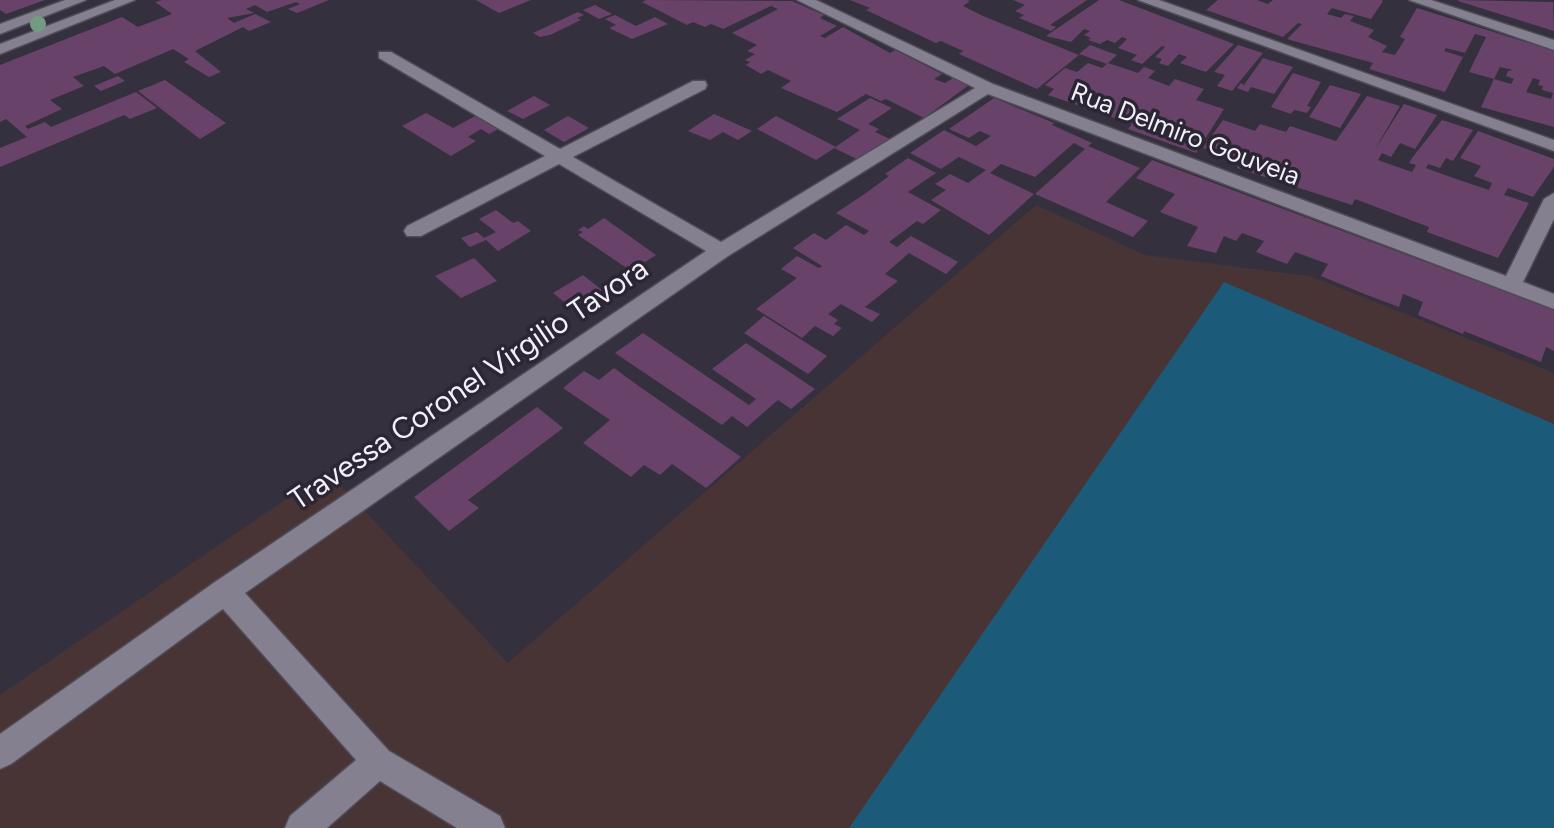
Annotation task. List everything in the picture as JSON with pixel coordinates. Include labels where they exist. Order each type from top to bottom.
[{"type":"street","points":[[0,29],[79,0]]},
{"type":"street","points":[[0,49],[128,0]]},
{"type":"street","name":"Rua Delmiro Gouveia","points":[[804,0],[987,88],[1554,302]]},
{"type":"street","points":[[1145,0],[1554,146]]},
{"type":"street","points":[[1416,0],[1554,45]]},
{"type":"street","points":[[385,55],[721,251]]},
{"type":"street","points":[[414,231],[699,85]]},
{"type":"street","name":"Travessa Coronel Virgilio Tavora","points":[[0,753],[225,591],[721,251],[987,88]]},
{"type":"street","points":[[1511,286],[1554,199]]},
{"type":"street","points":[[225,591],[378,762],[488,828]]},
{"type":"street","points":[[302,828],[378,762]]},
{"type":"shaded area","points":[[1036,205],[1145,255],[1310,276],[1554,373],[1554,828],[0,828],[0,695],[327,471],[508,663]]},
{"type":"water","points":[[1224,282],[1554,424],[1554,828],[849,828]]},
{"type":"building","points":[[0,0],[45,0],[6,14],[0,10]]},
{"type":"building","points":[[329,0],[297,13],[288,9],[300,4],[296,2],[267,12],[255,5],[246,9],[254,13],[227,18],[234,23],[255,14],[271,22],[249,31],[243,27],[195,51],[221,72],[209,77],[184,62],[189,59],[173,49],[115,74],[104,66],[73,77],[84,86],[50,100],[62,109],[25,126],[28,129],[45,122],[51,127],[136,92],[157,108],[130,119],[124,115],[0,167],[0,148],[27,137],[6,119],[0,122],[0,65],[122,17],[138,27],[172,14],[155,2]]},
{"type":"building","points":[[476,0],[531,0],[499,13]]},
{"type":"building","points":[[850,0],[967,0],[970,1],[963,6],[983,16],[1079,55],[1037,89],[959,54],[963,51],[941,41],[936,43]]},
{"type":"building","points":[[1013,0],[1087,0],[1050,25],[1056,27],[1051,31],[1019,18],[1024,15],[1015,11],[1025,5]]},
{"type":"building","points":[[1099,0],[1119,0],[1234,44],[1206,72],[1180,63],[1187,57],[1179,54],[1168,66],[1159,63],[1162,59],[1155,57],[1165,47],[1162,46],[1142,64],[1131,60],[1137,55],[1118,48],[1127,39],[1122,37],[1115,43],[1107,40],[1100,44],[1088,40],[1091,38],[1084,35],[1090,31],[1084,29],[1071,42],[1046,36]]},
{"type":"building","points":[[1218,0],[1257,0],[1268,4],[1273,0],[1381,0],[1371,19],[1332,8],[1327,14],[1341,18],[1345,14],[1354,16],[1350,21],[1374,30],[1368,37],[1387,46],[1382,52],[1395,55],[1405,39],[1400,37],[1417,8],[1554,51],[1554,127],[1481,107],[1494,79],[1469,72],[1486,37],[1475,34],[1465,53],[1446,48],[1444,51],[1463,57],[1445,92],[1369,69],[1373,63],[1287,39],[1302,24],[1298,23],[1283,37],[1206,10]],"holes":[[[1500,67],[1513,70],[1508,71],[1506,76],[1514,79],[1511,84],[1494,79]],[[1533,78],[1540,80],[1538,85],[1543,86],[1542,90],[1553,93],[1551,99],[1526,92]]]},
{"type":"building","points":[[792,1],[824,15],[820,18],[837,26],[820,36],[825,38],[843,27],[890,53],[895,50],[942,74],[934,79],[945,83],[953,78],[969,85],[924,118],[886,99],[881,101],[866,94],[837,112],[781,88],[791,81],[768,70],[761,74],[746,65],[750,62],[745,60],[755,54],[747,51],[757,45],[732,33],[778,9],[771,6],[777,3],[723,29],[693,22],[687,25],[642,2]]},
{"type":"building","points":[[1458,1],[1553,2],[1554,31]]},
{"type":"building","points":[[595,5],[612,14],[599,19],[583,10]]},
{"type":"building","points":[[578,12],[584,15],[577,18],[581,20],[550,35],[540,37],[533,33]]},
{"type":"building","points":[[615,15],[636,26],[655,17],[668,24],[632,39],[609,28],[616,25],[605,19]]},
{"type":"building","points":[[1090,45],[1117,55],[1107,64],[1079,54]]},
{"type":"building","points":[[1238,45],[1263,53],[1232,91],[1217,86],[1225,75],[1214,72]]},
{"type":"building","points":[[1263,58],[1293,67],[1274,94],[1251,87],[1248,92],[1237,88],[1241,83],[1244,85]]},
{"type":"building","points":[[1088,63],[1102,68],[1108,63],[1138,73],[1144,67],[1155,71],[1148,78],[1169,86],[1175,79],[1204,89],[1196,100],[1224,109],[1196,153],[1128,129],[1132,124],[1048,95],[1054,89],[1045,85],[1065,68],[1077,72]]},
{"type":"building","points":[[1293,73],[1321,82],[1307,106],[1311,107],[1307,113],[1294,110],[1291,114],[1271,107]]},
{"type":"building","points":[[118,76],[125,81],[101,91],[94,86]]},
{"type":"building","points":[[165,80],[226,123],[200,139],[138,91]]},
{"type":"building","points":[[1330,85],[1361,94],[1340,128],[1309,117]]},
{"type":"building","points":[[534,96],[550,105],[523,119],[507,111]]},
{"type":"building","points":[[1367,96],[1400,106],[1374,151],[1404,104],[1437,115],[1415,149],[1400,143],[1391,157],[1382,153],[1378,160],[1412,172],[1416,165],[1409,163],[1442,120],[1473,130],[1453,161],[1446,158],[1440,168],[1428,164],[1426,168],[1456,179],[1489,190],[1492,183],[1474,176],[1481,166],[1460,158],[1478,131],[1554,159],[1554,167],[1533,197],[1508,188],[1504,195],[1529,203],[1498,258],[1427,232],[1429,227],[1355,199],[1352,205],[1237,168],[1241,161],[1203,148],[1223,120],[1255,131],[1260,124],[1286,132],[1290,126],[1336,141]]},
{"type":"building","points":[[870,98],[892,108],[868,124],[879,129],[875,132],[892,140],[861,161],[834,148],[860,130],[837,119]]},
{"type":"building","points":[[994,98],[1054,123],[1052,125],[1092,143],[1088,146],[1140,168],[1106,202],[1148,221],[1133,237],[1035,194],[1085,149],[1074,143],[1035,177],[1001,164],[990,173],[1034,194],[989,235],[931,200],[946,190],[935,184],[950,174],[968,183],[986,170],[959,157],[941,169],[910,153],[944,130],[976,146],[991,136],[980,131],[969,138],[949,129]]},
{"type":"building","points":[[426,113],[453,128],[479,114],[502,127],[489,134],[481,129],[468,137],[476,141],[451,156],[402,126]]},
{"type":"building","points":[[714,114],[752,131],[738,140],[723,132],[710,140],[688,131]]},
{"type":"building","points":[[568,116],[589,128],[564,142],[544,130]]},
{"type":"building","points":[[776,116],[836,147],[816,160],[757,129]]},
{"type":"building","points":[[908,158],[936,173],[908,192],[941,210],[923,224],[917,221],[889,242],[897,247],[911,236],[958,262],[946,274],[909,253],[885,274],[898,281],[865,307],[880,314],[872,322],[841,304],[828,314],[838,320],[834,324],[842,328],[833,336],[815,326],[802,338],[756,309],[797,278],[781,269],[797,256],[819,268],[822,266],[793,248],[814,233],[826,240],[846,225],[864,235],[869,231],[836,213],[889,176],[885,174]]},
{"type":"building","points":[[1152,160],[1554,310],[1554,351],[1546,347],[1541,362],[1464,331],[1463,334],[1418,315],[1423,302],[1403,294],[1399,307],[1367,295],[1321,276],[1328,264],[1295,252],[1287,264],[1256,252],[1264,241],[1242,233],[1236,241],[1224,236],[1216,253],[1187,246],[1198,227],[1160,212],[1175,194],[1136,178]]},
{"type":"building","points":[[496,210],[513,223],[518,221],[531,231],[498,251],[486,240],[470,247],[461,238],[477,232],[484,238],[496,232],[479,219]]},
{"type":"building","points":[[604,218],[656,255],[631,271],[578,235],[583,232],[578,230],[584,226],[588,229]]},
{"type":"building","points":[[474,258],[497,281],[461,298],[435,276]]},
{"type":"building","points":[[583,275],[602,290],[576,306],[573,303],[569,306],[553,293]]},
{"type":"building","points":[[764,316],[827,356],[808,374],[744,333]]},
{"type":"building","points":[[643,333],[749,405],[756,399],[712,369],[746,343],[815,389],[791,409],[778,400],[747,427],[732,416],[722,425],[615,353]]},
{"type":"building","points":[[614,368],[741,457],[706,488],[672,464],[660,475],[644,465],[631,477],[583,443],[610,420],[563,388],[584,371],[599,380]]},
{"type":"building","points":[[537,407],[563,428],[468,500],[479,508],[449,531],[414,497]]}]
